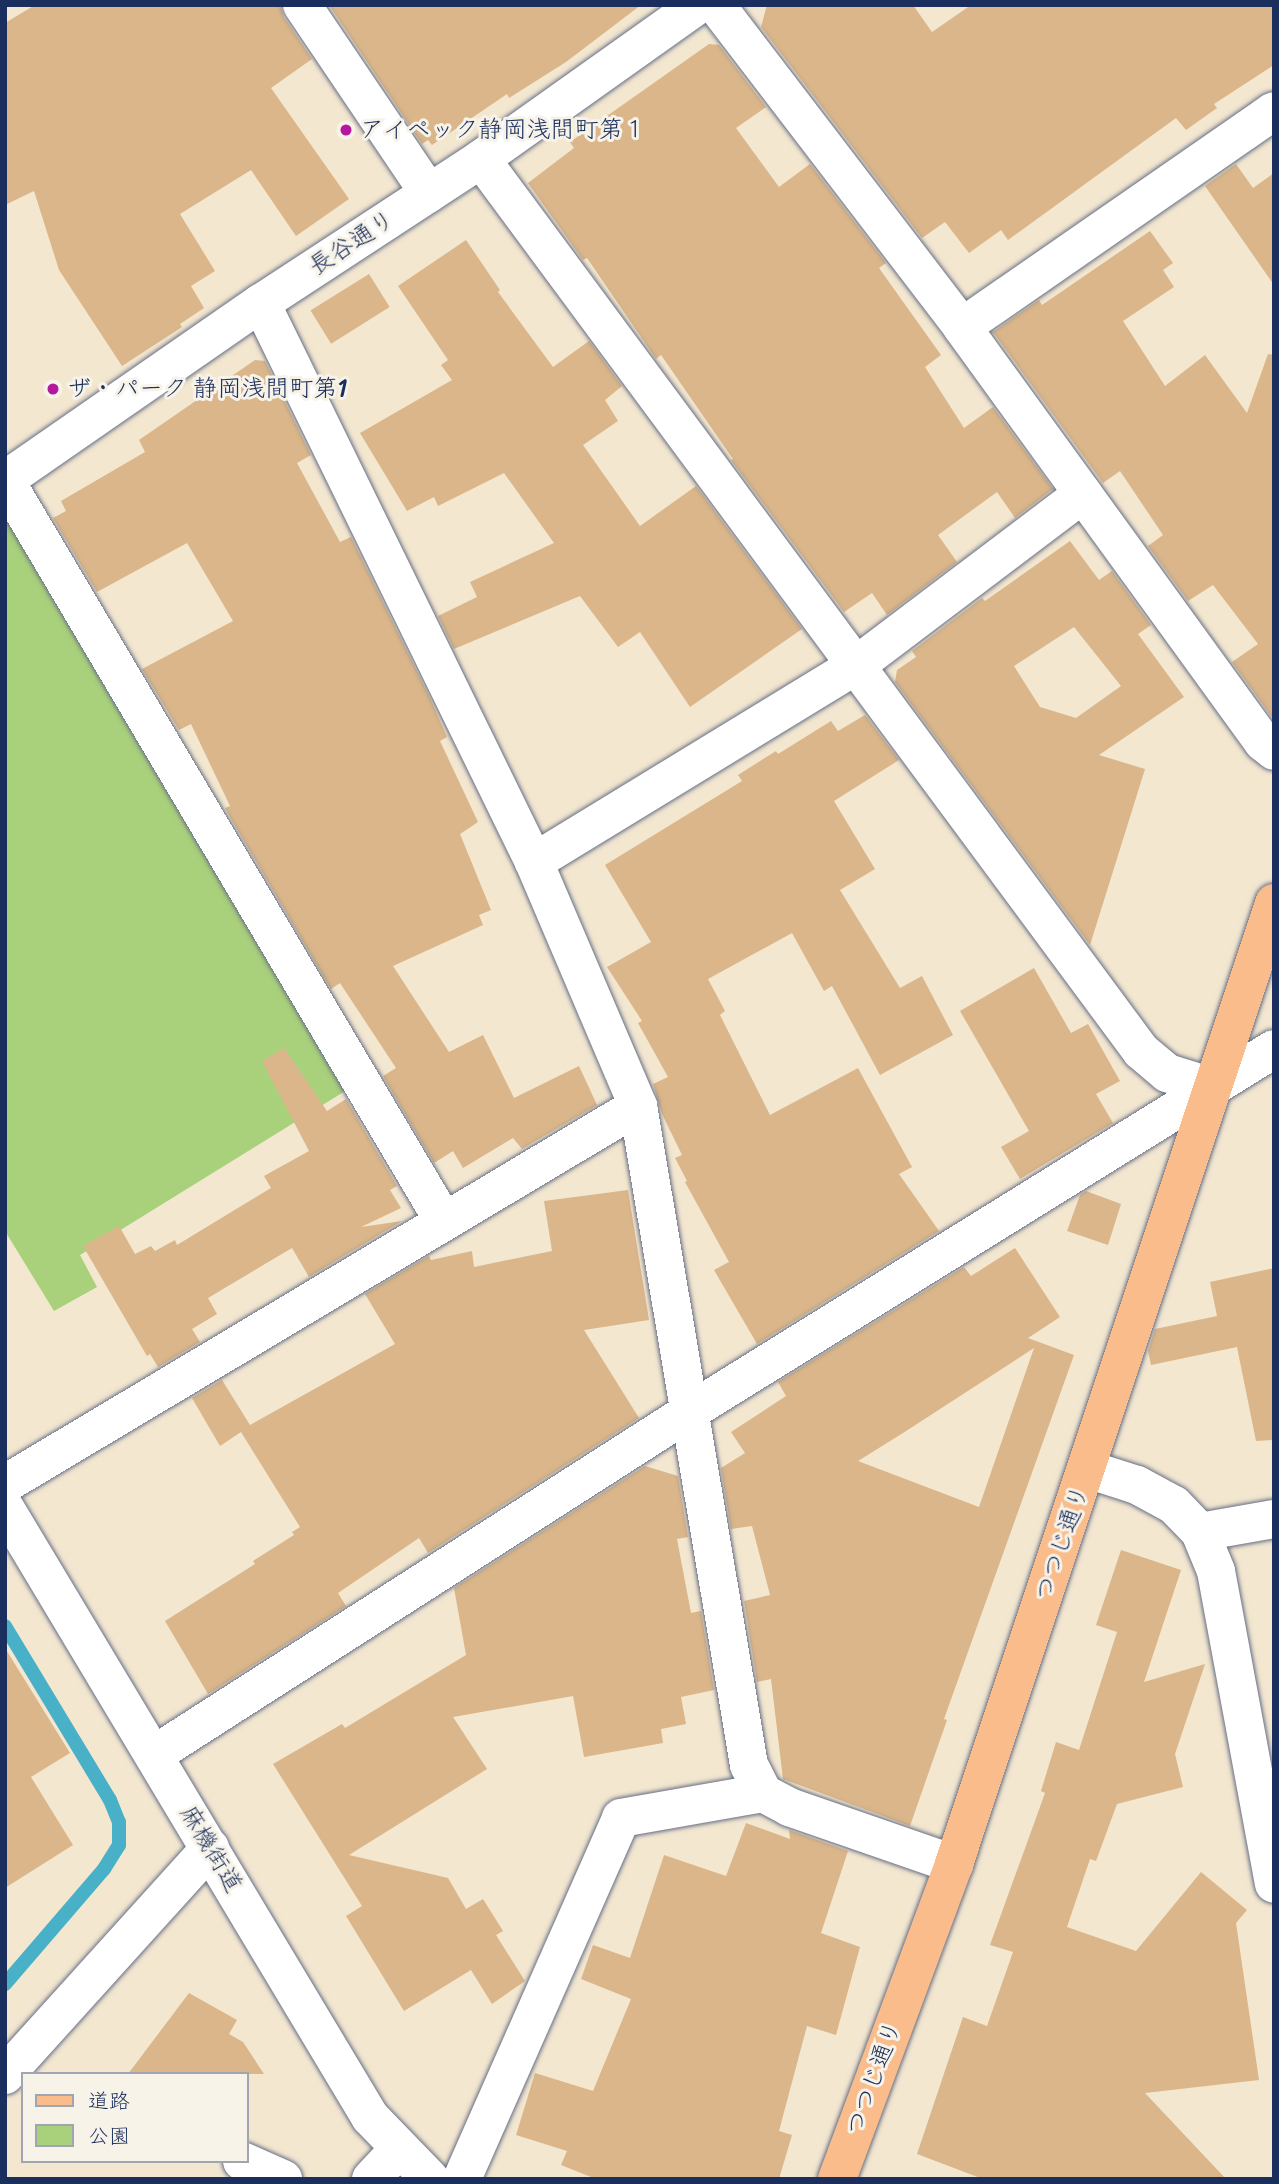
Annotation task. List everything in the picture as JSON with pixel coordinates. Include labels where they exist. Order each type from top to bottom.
[{"type":"main road","name":"つつじ通り","points":[[837,2179],[954,1864],[1274,903]]},
{"type":"street","points":[[302,5],[429,193]]},
{"type":"street","name":"長谷通り","points":[[5,480],[261,303],[481,159],[698,5]]},
{"type":"street","points":[[716,5],[962,327],[1263,742],[1274,751]]},
{"type":"street","points":[[962,327],[1274,111]]},
{"type":"street","points":[[481,159],[858,664],[1141,1051],[1167,1073],[1212,1087]]},
{"type":"street","points":[[261,303],[534,862],[638,1106],[749,1765],[763,1793],[789,1807],[954,1864]]},
{"type":"street","points":[[5,480],[443,1220]]},
{"type":"street","points":[[534,862],[858,664],[1083,494]]},
{"type":"street","points":[[155,1754],[690,1412],[1274,1049]]},
{"type":"street","points":[[5,1484],[638,1106]]},
{"type":"street","points":[[1087,1469],[1137,1485],[1174,1505],[1200,1532],[1216,1571],[1274,1884]]},
{"type":"street","name":"麻機街道","points":[[5,1508],[155,1754],[370,2118],[430,2179]]},
{"type":"street","points":[[1200,1532],[1274,1519]]},
{"type":"street","points":[[462,2179],[621,1818],[763,1793]]},
{"type":"street","points":[[19,2071],[210,1848]]},
{"type":"street","points":[[371,2179],[400,2148]]},
{"type":"street","points":[[247,2163],[283,2179]]},
{"type":"green space","points":[[5,512],[350,1088],[80,1255],[97,1287],[54,1311],[5,1231]]},
{"type":"building","points":[[35,5],[280,5],[284,17],[312,59],[271,88],[349,199],[296,236],[251,170],[180,214],[215,271],[191,286],[204,308],[180,324],[182,327],[122,366],[59,270],[34,191],[5,205],[5,23]]},
{"type":"building","points":[[329,5],[641,5],[566,62],[509,98],[507,94],[432,145],[428,140],[422,144]]},
{"type":"building","points":[[767,5],[913,5],[932,32],[971,5],[1274,5],[1274,65],[1214,104],[1217,108],[1186,130],[1176,118],[1008,240],[1001,230],[969,253],[945,222],[922,238],[761,27]]},
{"type":"building","points":[[709,44],[719,45],[766,107],[736,128],[779,187],[810,164],[886,263],[879,268],[941,355],[925,367],[964,428],[993,407],[1053,489],[1015,518],[997,492],[938,535],[957,562],[887,615],[872,593],[844,612],[731,460],[733,459],[661,355],[656,359],[587,258],[583,260],[528,183],[574,148],[570,142]]},
{"type":"building","points":[[1236,164],[1253,188],[1274,173],[1274,285],[1205,186]]},
{"type":"building","points":[[1150,231],[1173,263],[1163,270],[1174,287],[1123,321],[1165,386],[1205,355],[1247,413],[1268,354],[1274,355],[1274,720],[1232,662],[1258,644],[1213,585],[1188,601],[1148,546],[1163,535],[1120,471],[1103,483],[993,332],[1039,300],[1042,305]]},
{"type":"building","points":[[466,240],[500,290],[498,292],[553,367],[589,341],[622,386],[605,400],[618,421],[583,445],[640,526],[696,486],[802,629],[690,707],[640,632],[618,647],[580,596],[454,649],[438,616],[477,597],[470,582],[554,543],[504,473],[438,506],[434,497],[407,511],[360,433],[452,380],[441,365],[448,360],[398,286]]},
{"type":"building","points":[[369,274],[390,307],[331,344],[310,311]]},
{"type":"building","points":[[255,360],[265,361],[311,455],[297,463],[340,542],[351,537],[430,698],[447,737],[440,741],[478,822],[460,834],[491,910],[479,915],[483,925],[393,966],[449,1052],[483,1035],[514,1098],[579,1066],[597,1105],[522,1149],[513,1138],[463,1168],[453,1151],[434,1163],[383,1076],[396,1068],[340,983],[331,989],[225,808],[230,806],[191,724],[179,730],[142,669],[233,621],[187,543],[97,592],[53,518],[66,511],[61,501],[145,452],[139,440]]},
{"type":"building","points":[[1070,541],[1099,580],[1112,571],[1151,625],[1138,634],[1184,697],[1099,755],[1145,769],[1090,945],[895,682],[897,670],[916,657],[912,651],[982,598],[985,601]],"holes":[[[1074,627],[1121,686],[1076,718],[1040,707],[1014,666]]]},
{"type":"building","points":[[865,715],[899,760],[834,801],[875,869],[840,890],[900,988],[922,976],[953,1035],[880,1075],[832,986],[824,991],[792,933],[708,979],[725,1011],[720,1015],[770,1115],[858,1068],[912,1167],[899,1174],[939,1231],[757,1344],[714,1270],[729,1262],[685,1182],[687,1181],[675,1158],[682,1155],[662,1114],[653,1084],[668,1077],[638,1023],[642,1021],[607,967],[651,942],[605,865],[742,781],[738,775],[776,751],[778,754],[831,721],[838,731]]},
{"type":"building","points":[[1034,968],[1071,1033],[1088,1024],[1120,1081],[1096,1094],[1113,1123],[1020,1179],[1001,1147],[1029,1131],[960,1011]]},
{"type":"building","points":[[284,1048],[327,1111],[346,1099],[397,1186],[390,1190],[401,1208],[361,1227],[402,1221],[309,1277],[292,1248],[208,1298],[217,1314],[192,1329],[200,1342],[158,1367],[150,1354],[147,1356],[83,1246],[119,1226],[135,1254],[151,1246],[155,1251],[175,1240],[177,1245],[271,1188],[264,1176],[309,1151],[262,1061]]},
{"type":"building","points":[[628,1190],[649,1320],[584,1330],[639,1418],[428,1553],[419,1538],[338,1593],[346,1606],[208,1694],[165,1621],[255,1564],[253,1561],[294,1535],[292,1532],[300,1527],[241,1432],[220,1446],[192,1398],[222,1380],[250,1425],[395,1344],[365,1294],[429,1256],[431,1260],[472,1251],[474,1267],[552,1251],[544,1201]]},
{"type":"building","points":[[1086,1191],[1121,1204],[1108,1245],[1067,1231],[1080,1195]]},
{"type":"building","points":[[1015,1248],[1060,1317],[1028,1338],[1074,1355],[944,1719],[947,1720],[910,1826],[783,1779],[771,1679],[757,1682],[744,1601],[770,1595],[752,1526],[731,1529],[721,1468],[745,1453],[731,1432],[786,1396],[778,1382],[964,1267],[971,1276]],"holes":[[[1034,1348],[979,1507],[858,1461]]]},
{"type":"building","points":[[1274,1268],[1274,1440],[1256,1441],[1237,1347],[1151,1365],[1148,1351],[1155,1329],[1217,1316],[1210,1282]]},
{"type":"building","points":[[645,1466],[678,1476],[688,1537],[677,1539],[691,1613],[701,1611],[714,1690],[681,1697],[686,1724],[661,1729],[663,1743],[584,1757],[573,1696],[453,1717],[487,1769],[349,1855],[448,1878],[466,1909],[483,1899],[503,1931],[496,1935],[525,1981],[492,2004],[471,1970],[404,2011],[346,1916],[362,1906],[273,1764],[342,1724],[345,1728],[466,1655],[454,1588]]},
{"type":"building","points":[[1121,1550],[1181,1570],[1144,1682],[1205,1664],[1175,1754],[1183,1787],[1117,1804],[1096,1861],[1090,1859],[1067,1927],[1136,1951],[1201,1872],[1247,1910],[1236,1923],[1259,2080],[1145,2093],[1226,2179],[983,2179],[917,2154],[963,2017],[987,2026],[1013,1952],[990,1945],[1045,1793],[1041,1791],[1056,1742],[1079,1750],[1117,1632],[1096,1625]]},
{"type":"building","points":[[5,1648],[70,1753],[31,1777],[73,1845],[5,1888]]},
{"type":"building","points":[[746,1823],[790,1839],[789,1830],[848,1851],[821,1933],[860,1947],[836,2035],[807,2026],[779,2131],[792,2135],[779,2179],[596,2179],[561,2165],[567,2151],[516,2135],[535,2073],[593,2091],[631,1999],[581,1979],[593,1945],[630,1958],[664,1855],[726,1876]]},
{"type":"building","points":[[189,1993],[237,2020],[229,2034],[243,2042],[264,2074],[248,2072],[130,2072]]},
{"type":"waterway","points":[[5,1626],[110,1800],[119,1822],[119,1845],[104,1869],[5,1984]]},
{"type":"place","name":"アイペック静岡浅間町第１","points":[[346,130]]},
{"type":"place","name":"ザ・パーク 静岡浅間町第1","points":[[53,389]]}]
